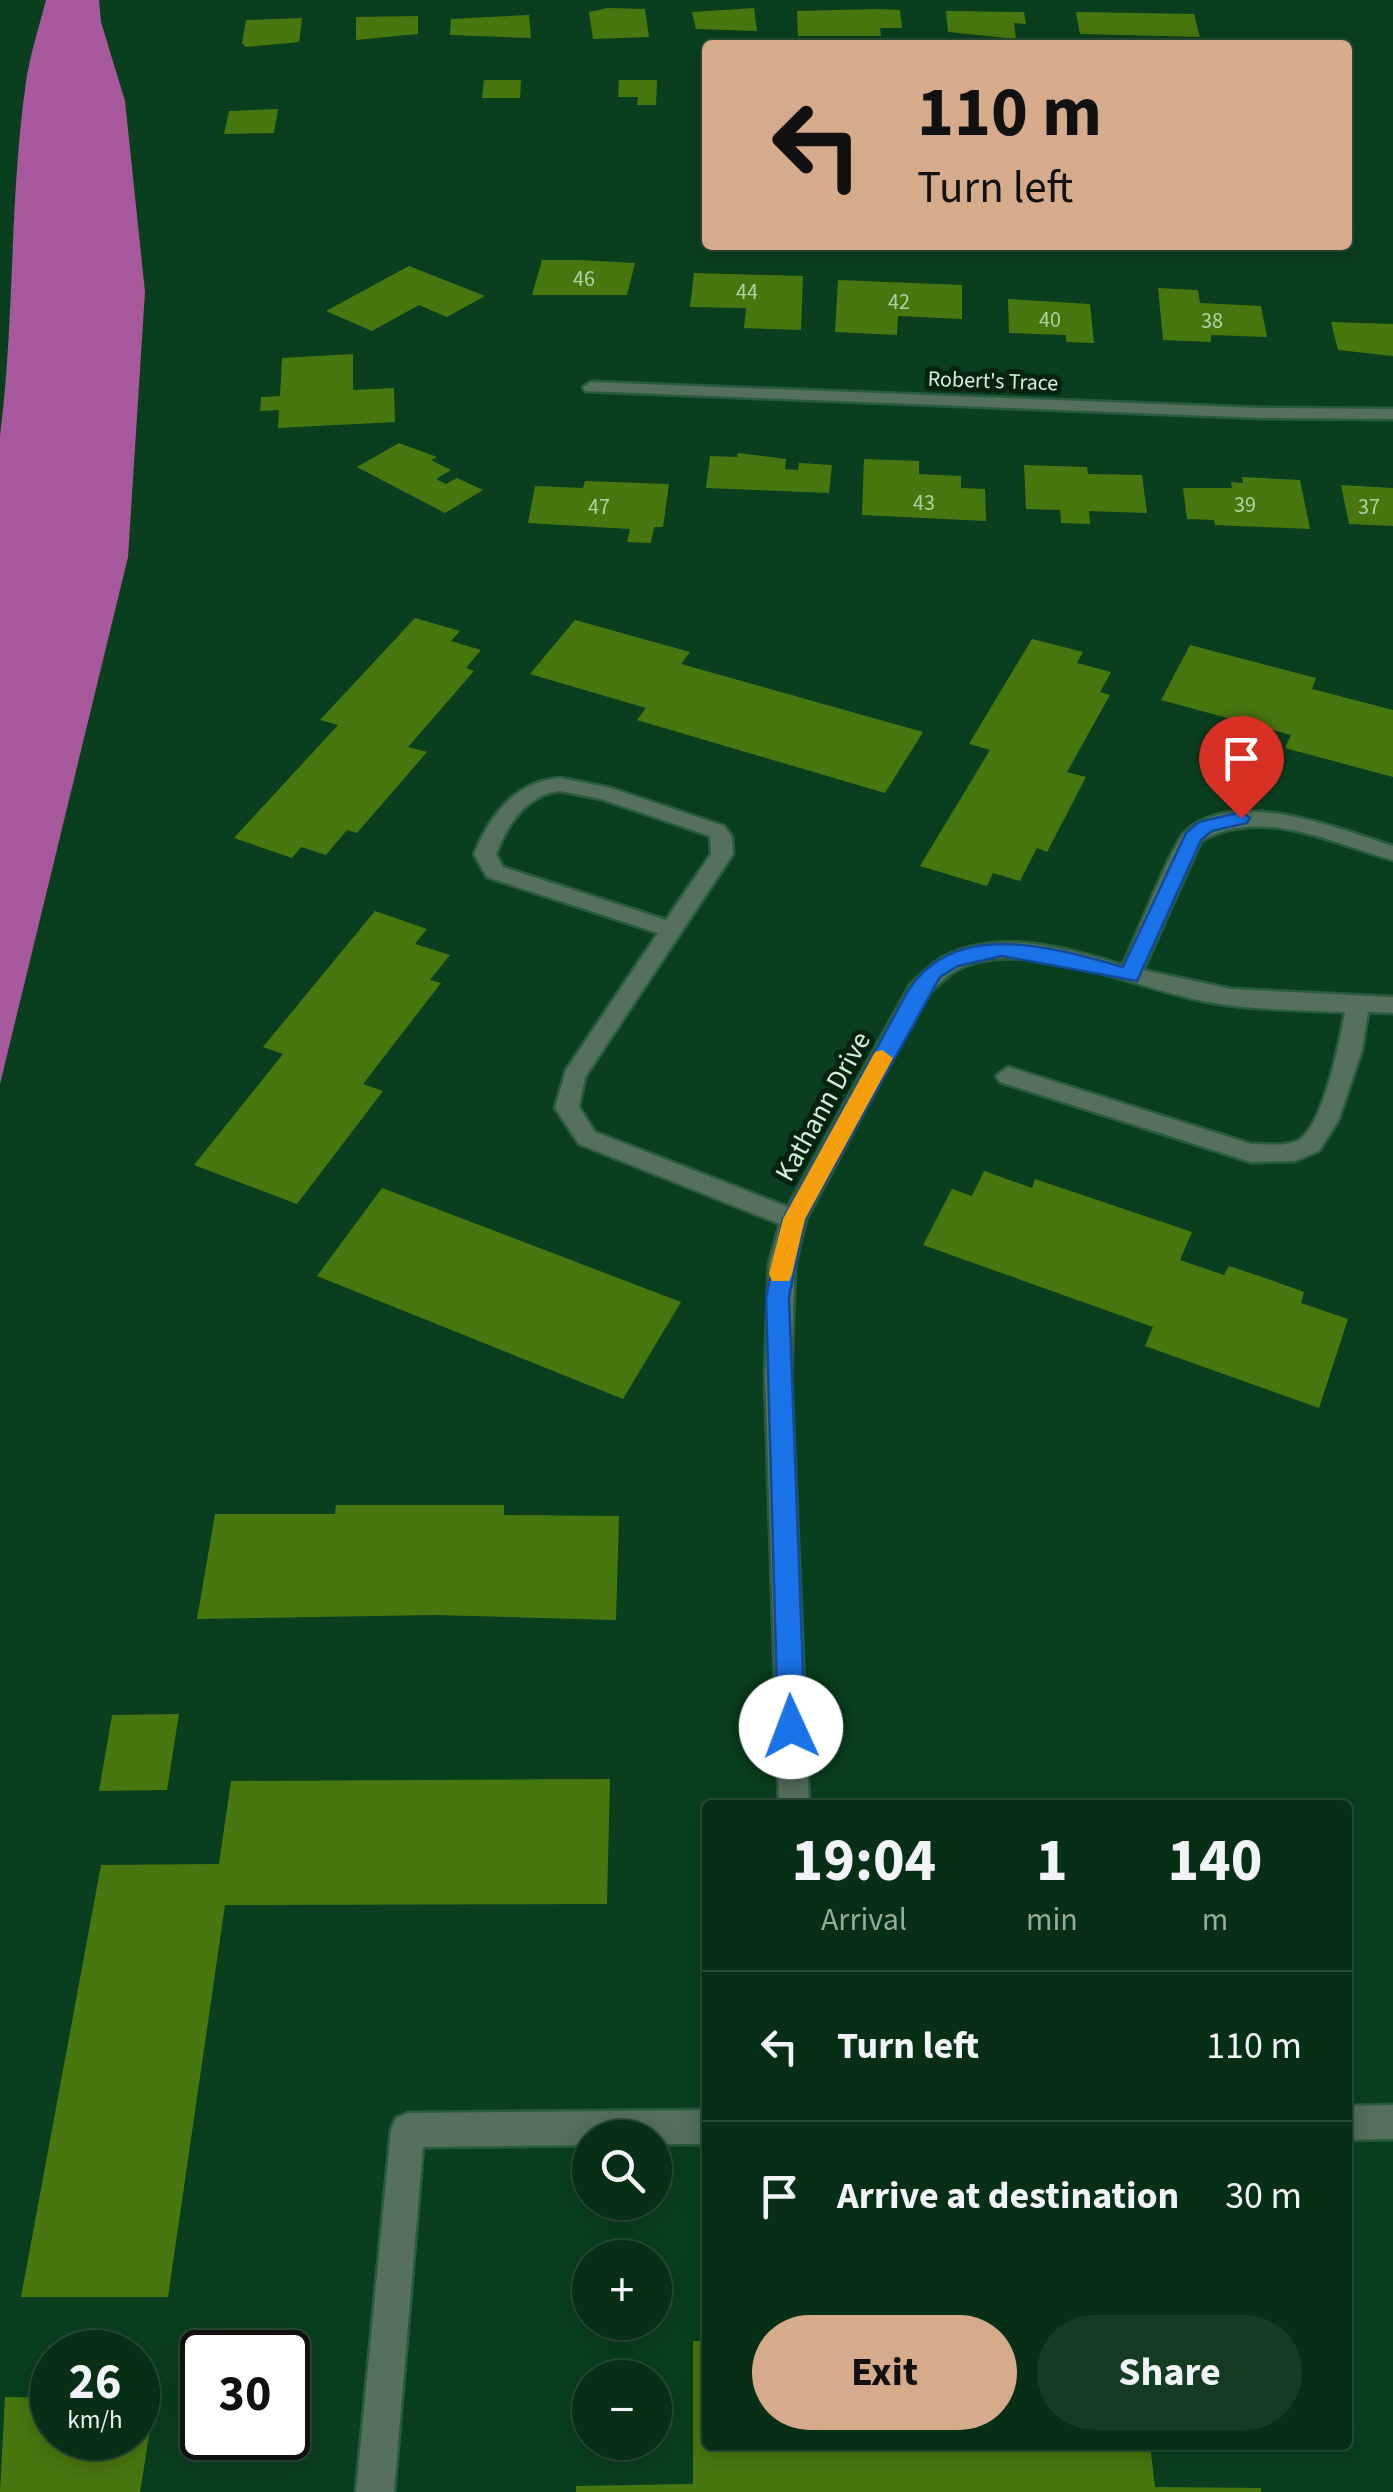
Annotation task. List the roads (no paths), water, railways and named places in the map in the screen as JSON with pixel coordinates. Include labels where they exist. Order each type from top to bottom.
[{"type":"street","name":"Robert's Trace","points":[[591,388],[1393,414]]},
{"type":"street","points":[[669,930],[495,872],[487,864],[488,843],[521,799],[531,791],[559,784],[716,830],[725,844],[722,854],[574,1076],[567,1108],[587,1138],[794,1219]]},
{"type":"street","points":[[1130,976],[1192,837],[1206,826],[1257,818],[1393,853]]},
{"type":"street","name":"Kathann Drive","points":[[794,1800],[778,1297],[794,1219],[918,991],[933,972],[952,960],[1002,949],[1062,957],[1204,994],[1393,1005]]},
{"type":"street","points":[[1008,1076],[1251,1153],[1295,1152],[1311,1145],[1326,1121],[1350,1050],[1358,1004]]},
{"type":"street","points":[[1352,2123],[1393,2122]]},
{"type":"street","points":[[375,2492],[408,2130],[702,2127]]}]
